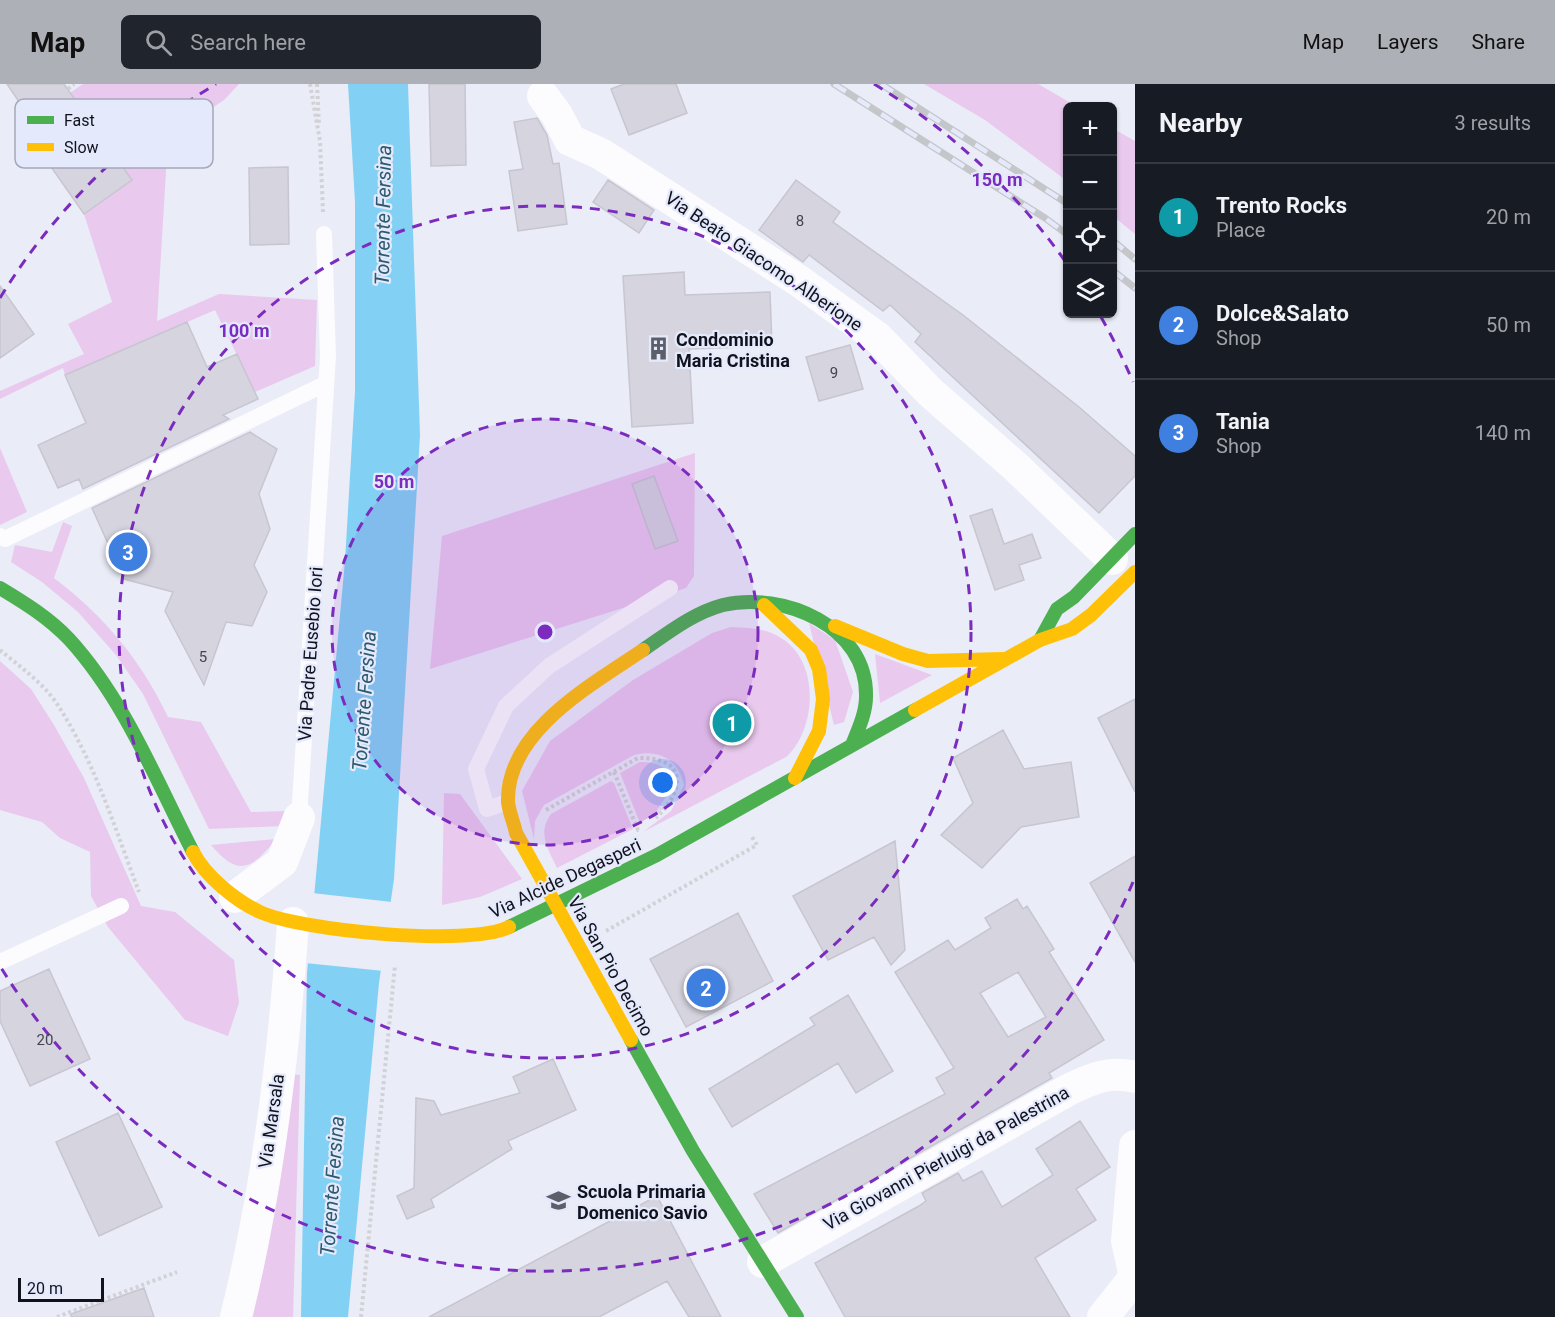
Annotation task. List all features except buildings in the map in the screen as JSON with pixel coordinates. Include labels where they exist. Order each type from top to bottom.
[{"type":"street","name":"Via Beato Giacomo Alberione","points":[[543,96],[557,115],[570,140],[602,154],[799,281],[878,338],[930,392],[1017,467],[1124,566]]},
{"type":"street","name":"Via Alcide Degasperi","points":[[0,588],[43,615],[69,639],[90,665],[123,715],[198,863],[235,897],[260,912],[299,925],[388,935],[465,937],[504,930],[657,855],[1006,658],[1040,640],[1072,629],[1082,622],[1124,566],[1135,534]]},
{"type":"street","name":"Via Alcide Degasperi","points":[[1040,640],[1057,609],[1124,566]]},
{"type":"street","name":"Via San Pio Decimo","points":[[797,1317],[693,1150],[648,1071],[516,833],[507,802],[510,777],[527,745],[542,724],[569,699],[703,612],[736,603],[790,608],[813,615],[830,624],[846,638],[858,658],[864,677],[866,701],[852,745]]},
{"type":"street","points":[[764,605],[810,650],[819,669],[823,699],[819,731],[795,778]]},
{"type":"street","points":[[830,624],[903,654],[928,661],[1006,658]]},
{"type":"street","name":"Via Padre Eusebio Iori","points":[[235,897],[282,862],[299,818]]},
{"type":"street","name":"Via Marsala","points":[[236,1317],[248,1268],[299,925]]},
{"type":"street","name":"Via Giovanni Pierluigi da Palestrina","points":[[763,1262],[1070,1089],[1095,1077],[1117,1072],[1135,1077]]},
{"type":"street","points":[[1103,1317],[1135,1277],[1127,1241],[1135,1146]]},
{"type":"lane","name":"Via Padre Eusebio Iori","points":[[299,818],[328,356],[324,234]]},
{"type":"lane","points":[[0,536],[5,539],[326,384]]},
{"type":"lane","points":[[507,802],[487,809],[476,769],[506,706],[549,666],[670,588]]},
{"type":"lane","points":[[0,962],[121,906]]},
{"type":"path","points":[[68,89],[74,84]]},
{"type":"path","points":[[310,84],[320,141]]},
{"type":"path","points":[[317,84],[324,234]]},
{"type":"path","points":[[0,650],[35,679],[59,706],[78,744],[140,894],[121,906]]},
{"type":"path","points":[[546,810],[638,758],[667,761],[677,774],[678,787],[672,800],[657,817],[638,830],[614,772]]},
{"type":"path","points":[[601,934],[757,845],[749,832]]},
{"type":"path","points":[[360,1317],[395,962]]},
{"type":"path","points":[[57,1317],[177,1272]]},
{"type":"shaded area","points":[[83,84],[239,84],[224,100],[213,107],[213,99],[74,99],[70,93]]},
{"type":"shaded area","points":[[924,84],[1038,84],[1069,102],[1063,102],[1063,178],[985,120]]},
{"type":"shaded area","points":[[1117,131],[1135,141],[1135,234],[1117,219]]},
{"type":"shaded area","points":[[123,168],[166,168],[157,321],[219,294],[317,300],[315,366],[255,392],[215,310],[65,375],[63,368],[0,399],[0,391],[84,354],[68,324],[112,302],[84,214],[131,180]]},
{"type":"shaded area","points":[[0,448],[27,512],[0,525]]},
{"type":"shaded area","points":[[695,453],[694,576],[686,588],[430,669],[442,536]]},
{"type":"shaded area","points":[[63,522],[72,526],[54,578],[89,608],[120,640],[146,677],[168,717],[201,722],[251,812],[286,811],[283,826],[209,829],[143,694],[116,655],[78,612],[42,582],[11,562],[15,545],[52,552]]},
{"type":"shaded area","points":[[809,623],[835,640],[853,692],[844,722],[834,725]]},
{"type":"shaded area","points":[[731,627],[769,632],[794,649],[803,662],[810,696],[808,713],[804,730],[786,757],[643,832],[671,811],[684,785],[677,768],[666,758],[643,753],[634,755],[544,805],[535,821],[534,839],[522,791],[550,741],[633,680],[712,633]]},
{"type":"shaded area","points":[[875,654],[932,675],[880,703]]},
{"type":"shaded area","points":[[0,661],[31,689],[54,725],[84,778],[141,906],[175,912],[234,960],[239,1003],[228,1036],[185,1020],[108,927],[91,896],[90,852],[60,838],[42,822],[0,810]]},
{"type":"shaded area","points":[[640,762],[662,767],[669,774],[674,785],[655,813],[640,823],[620,773]]},
{"type":"shaded area","points":[[611,781],[614,783],[633,829],[557,868],[547,848],[544,834],[551,814]]},
{"type":"shaded area","points":[[444,793],[460,794],[522,879],[480,897],[442,905]]},
{"type":"shaded area","points":[[276,839],[260,857],[245,866],[238,866],[230,862],[211,845]]},
{"type":"shaded area","points":[[290,1074],[300,1075],[293,1317],[250,1317]]},
{"type":"water","name":"Torrente Fersina","points":[[348,84],[408,84],[420,435],[394,879],[379,983],[348,1317],[301,1317],[307,973],[345,561],[355,391],[355,202]]},
{"type":"pier","points":[[312,893],[392,902],[384,971],[305,963]]},
{"type":"railway","points":[[834,84],[1063,231]]},
{"type":"railway","points":[[881,84],[1063,201]]},
{"type":"railway","points":[[1117,244],[1135,259]]},
{"type":"railway","points":[[1117,274],[1135,288]]},
{"type":"traffic: fast","points":[[1040,640],[1057,609],[1074,597],[1135,534]]},
{"type":"traffic: fast","points":[[0,588],[53,624],[89,662],[138,741],[193,852]]},
{"type":"traffic: fast","points":[[643,650],[691,618],[723,605],[746,602],[771,603],[795,609],[818,619],[837,633],[853,651],[863,672],[866,703],[852,745]]},
{"type":"traffic: fast","points":[[509,927],[657,855],[915,710]]},
{"type":"traffic: fast","points":[[631,1040],[693,1151],[797,1317]]},
{"type":"traffic: slow","points":[[915,710],[1040,640],[1072,629],[1091,615],[1135,572]]},
{"type":"traffic: slow","points":[[764,605],[811,650],[819,669],[823,699],[819,731],[795,778]]},
{"type":"traffic: slow","points":[[835,626],[903,654],[928,661],[1002,659]]},
{"type":"traffic: slow","points":[[631,1040],[516,833],[508,802],[511,776],[521,753],[537,732],[578,694],[643,650]]},
{"type":"traffic: slow","points":[[193,852],[205,870],[231,895],[260,912],[281,919],[347,930],[424,936],[489,933],[509,927]]},
{"type":"place","name":"Condominio Maria Cristina","points":[[658,349]]},
{"type":"place","name":"Tania","points":[[128,552]]},
{"type":"place","name":"Trento Rocks","points":[[732,723]]},
{"type":"place","name":"Dolce&Salato","points":[[706,988]]},
{"type":"place","name":"Scuola Primaria Domenico Savio","points":[[559,1201]]}]
